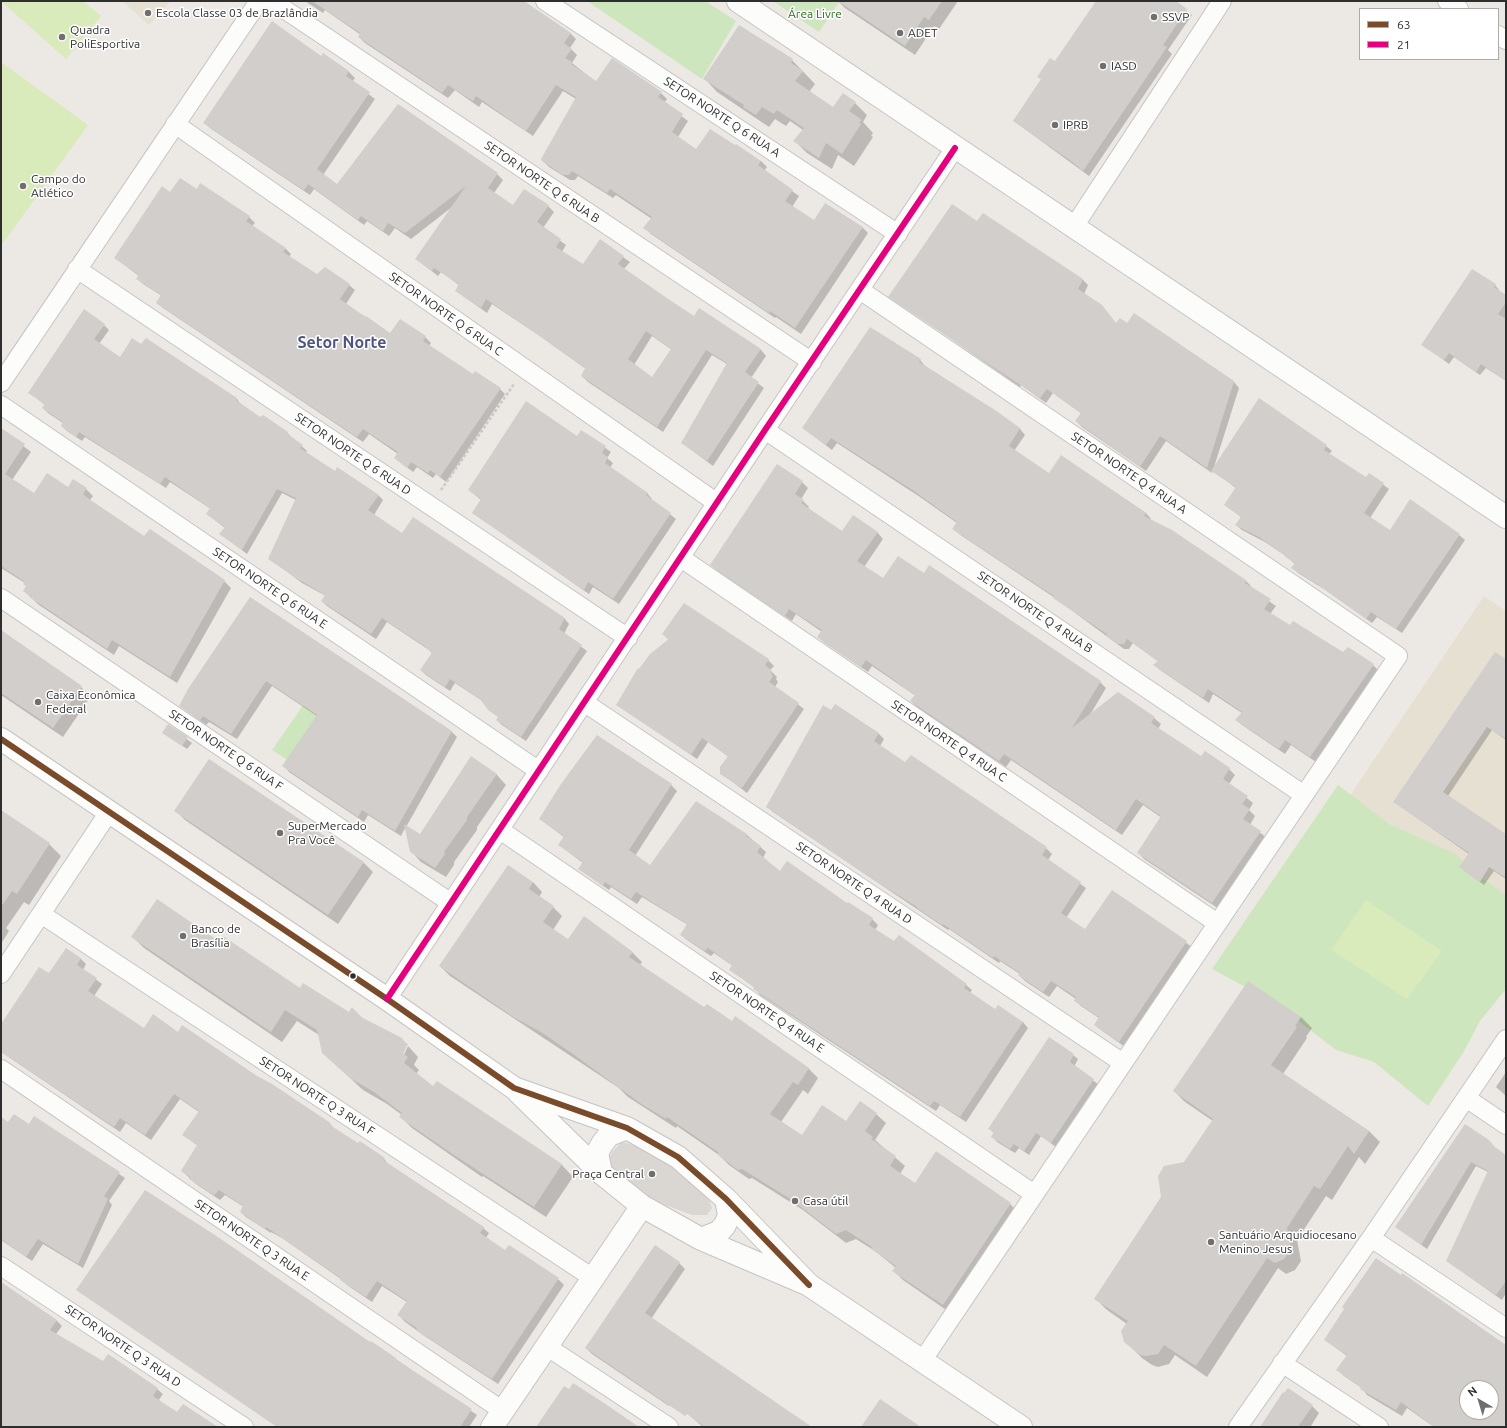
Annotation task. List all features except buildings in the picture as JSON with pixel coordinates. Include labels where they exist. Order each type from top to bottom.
[{"type":"street","points":[[1,383],[259,1]]},
{"type":"street","name":"SETOR NORTE Q 6 RUA B","points":[[272,1],[812,362]]},
{"type":"street","name":"SETOR NORTE Q 6 RUA A","points":[[545,1],[898,234]]},
{"type":"street","points":[[738,1],[1073,228],[1506,517]]},
{"type":"street","points":[[1073,228],[1222,1]]},
{"type":"street","points":[[1447,1],[1458,8]]},
{"type":"street","name":"SETOR NORTE Q 6 RUA C","points":[[176,124],[717,503]]},
{"type":"street","points":[[387,999],[955,148]]},
{"type":"street","name":"SETOR NORTE Q 6 RUA D","points":[[77,270],[628,638]]},
{"type":"street","name":"SETOR NORTE Q 4 RUA A","points":[[860,290],[1398,656],[1304,795]]},
{"type":"street","name":"SETOR NORTE Q 6 RUA E","points":[[1,405],[539,771]]},
{"type":"street","name":"SETOR NORTE Q 4 RUA B","points":[[766,430],[1304,795]]},
{"type":"street","name":"SETOR NORTE Q 4 RUA C","points":[[681,558],[1217,923]]},
{"type":"street","name":"SETOR NORTE Q 6 RUA F","points":[[1,598],[451,903]]},
{"type":"street","name":"SETOR NORTE Q 4 RUA D","points":[[584,703],[1123,1063]]},
{"type":"street","points":[[1,739],[387,999],[514,1088],[602,1173],[642,1206],[701,1239],[809,1285],[1021,1427]]},
{"type":"street","points":[[922,1361],[1304,795]]},
{"type":"street","points":[[1,973],[109,812]]},
{"type":"street","name":"SETOR NORTE Q 4 RUA E","points":[[500,830],[1034,1194]]},
{"type":"street","name":"SETOR NORTE Q 3 RUA F","points":[[41,914],[593,1278]]},
{"type":"street","points":[[1238,1427],[1282,1362],[1371,1238],[1506,1039]]},
{"type":"street","name":"SETOR NORTE Q 3 RUA E","points":[[1,1069],[498,1419]]},
{"type":"street","points":[[514,1088],[627,1128],[678,1157],[726,1199],[809,1285]]},
{"type":"street","points":[[1466,1098],[1506,1125]]},
{"type":"street","points":[[602,1173],[597,1153],[602,1144],[608,1135],[627,1128]]},
{"type":"street","points":[[701,1239],[719,1232],[725,1225],[729,1215],[726,1199]]},
{"type":"street","points":[[498,1419],[642,1206]]},
{"type":"street","points":[[1371,1238],[1506,1328]]},
{"type":"street","name":"SETOR NORTE Q 3 RUA D","points":[[1,1266],[244,1427]]},
{"type":"street","points":[[546,1346],[669,1427]]},
{"type":"street","points":[[1282,1362],[1379,1427]]},
{"type":"path","points":[[431,506],[524,368]]},
{"type":"shaded area","name":"Escola Classe 03 de Brazlândia","points":[[122,1],[171,1],[149,25]]},
{"type":"shaded area","points":[[1484,596],[1506,611],[1506,900],[1349,797]]},
{"type":"shaded area","name":"Praça Central","points":[[622,1142],[637,1146],[676,1165],[707,1195],[712,1208],[707,1215],[692,1215],[647,1198],[627,1183],[609,1165],[609,1158],[612,1152]]},
{"type":"green space","name":"Quadra PoliEsportiva","points":[[1,1],[83,1],[101,16],[66,59]]},
{"type":"green space","points":[[587,1],[705,1],[736,21],[702,79]]},
{"type":"green space","name":"Área Livre","points":[[773,1],[840,1],[819,32]]},
{"type":"green space","name":"Campo do Atlético","points":[[1,62],[88,125],[1,246]]},
{"type":"green space","points":[[334,661],[351,673],[289,761],[272,750]]},
{"type":"green space","points":[[1338,785],[1391,825],[1454,853],[1481,877],[1506,895],[1506,989],[1480,1021],[1463,1053],[1428,1106],[1374,1062],[1336,1050],[1275,1003],[1212,969]]},
{"type":"green space","points":[[1366,900],[1442,951],[1407,999],[1331,950]]},
{"type":"transit line","name":"21","points":[[387,999],[765,430],[955,148]]},
{"type":"transit line","name":"63","points":[[1,739],[387,999],[514,1088],[627,1128],[678,1157],[726,1199],[809,1285]]},
{"type":"place","name":"Escola Classe 03 de Brazlândia","points":[[148,13]]},
{"type":"place","name":"SSVP","points":[[1154,17]]},
{"type":"place","name":"ADET","points":[[900,33]]},
{"type":"place","name":"Quadra PoliEsportiva","points":[[62,37]]},
{"type":"place","name":"IASD","points":[[1103,66]]},
{"type":"place","name":"IPRB","points":[[1055,125]]},
{"type":"place","name":"Campo do Atlético","points":[[23,186]]},
{"type":"place","name":"Caixa Econômica Federal","points":[[38,702]]},
{"type":"place","name":"SuperMercado Pra Você","points":[[280,833]]},
{"type":"place","name":"Banco de Brasília","points":[[183,936]]},
{"type":"place","name":"Praça Central","points":[[652,1174]]},
{"type":"place","name":"Casa útil","points":[[795,1201]]},
{"type":"place","name":"Santuário Arquidiocesano Menino Jesus","points":[[1211,1242]]},
{"type":"district","name":"Setor Norte","points":[[342,343]]}]
